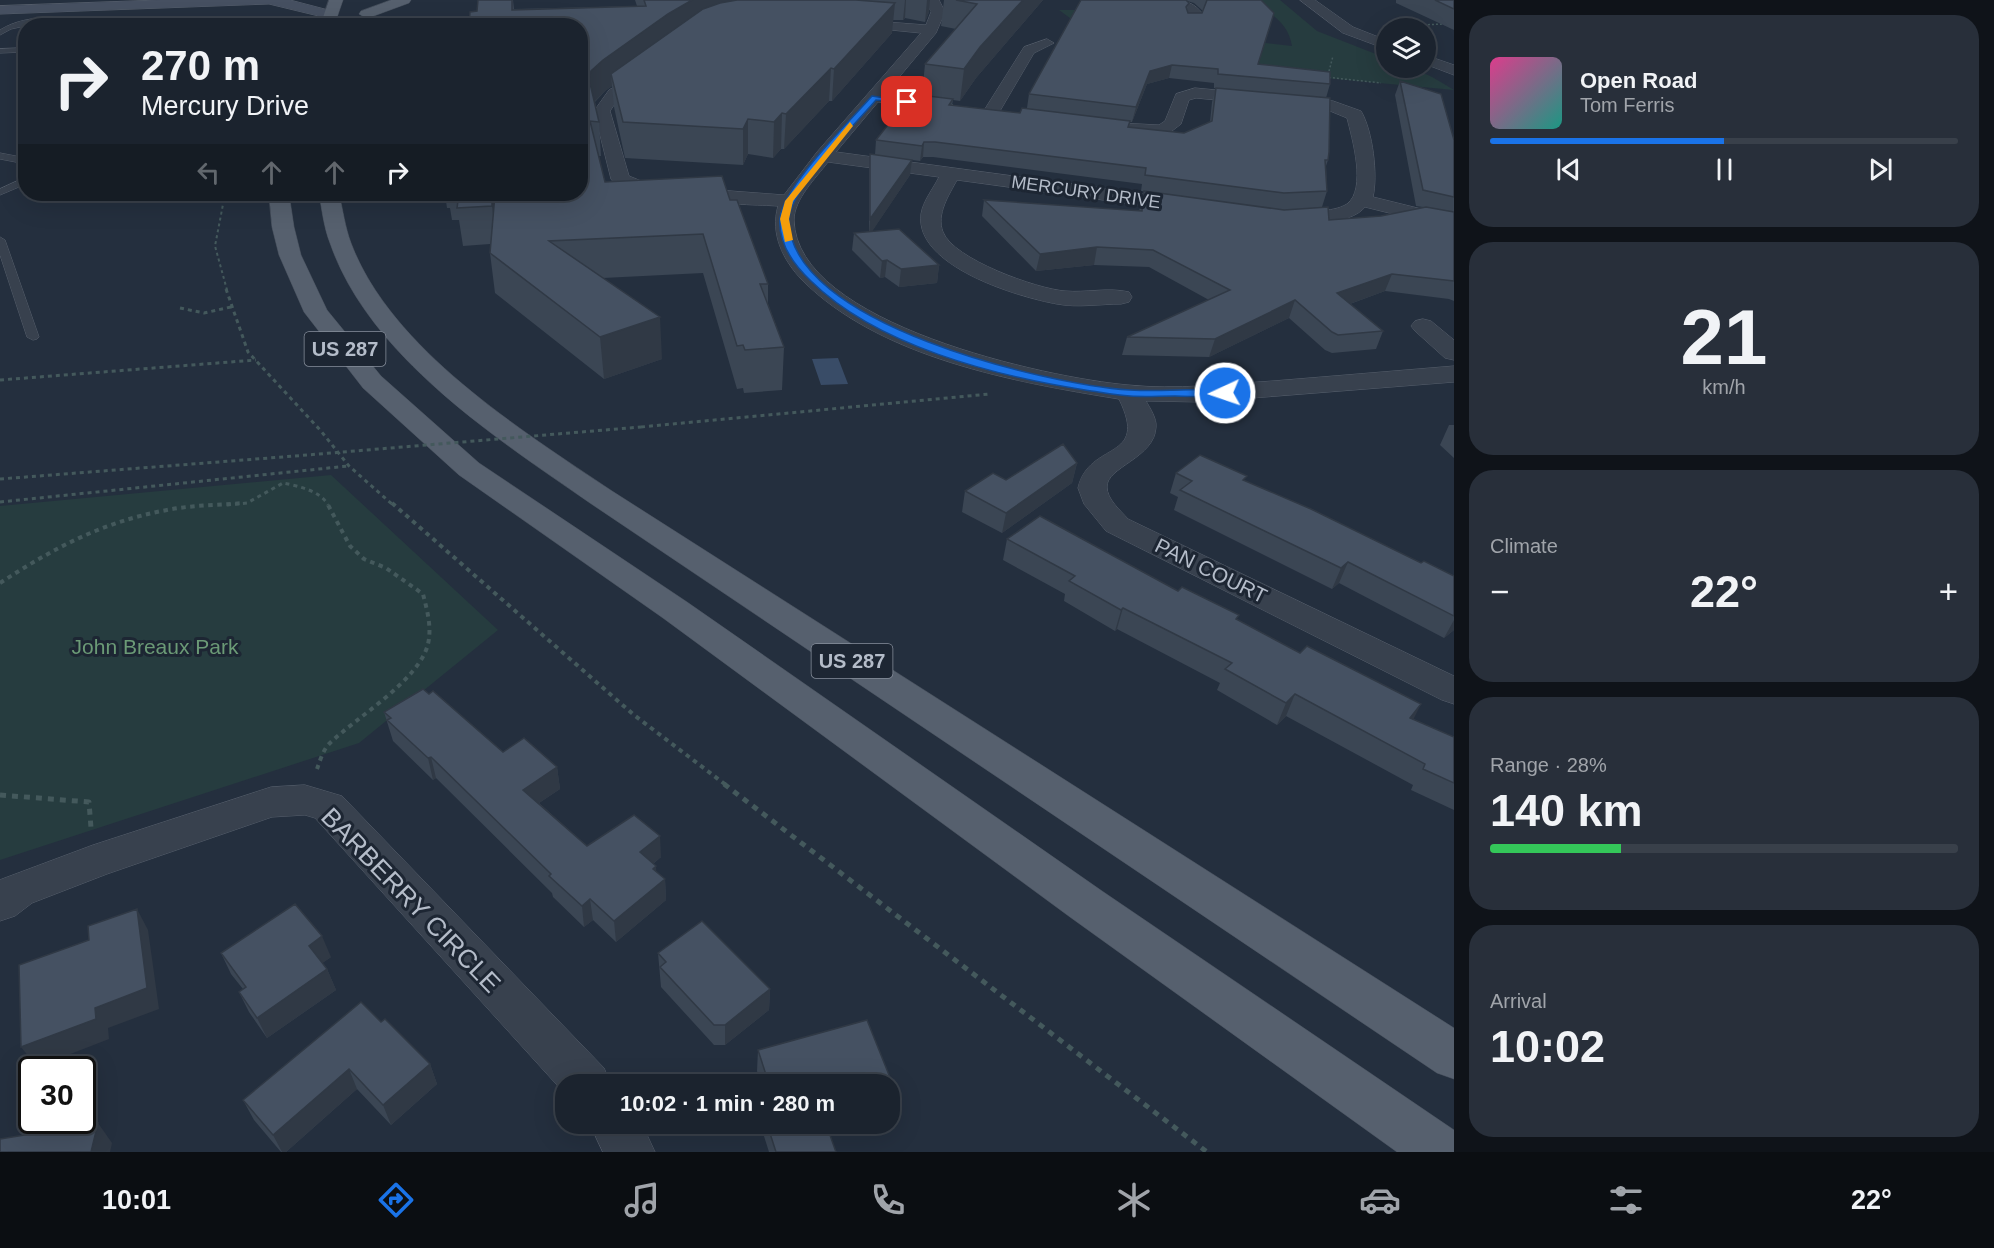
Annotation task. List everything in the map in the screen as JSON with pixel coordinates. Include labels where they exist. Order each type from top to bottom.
[{"type":"main road","points":[[0,2],[55,0]]},
{"type":"main road","points":[[268,0],[305,7],[325,18]]},
{"type":"main road","points":[[0,10],[273,0]]},
{"type":"main road","points":[[330,18],[336,0]]},
{"type":"main road","points":[[367,13],[404,0]]},
{"type":"main road","name":"US 287","points":[[280,201],[290,255],[316,312],[372,382],[469,469],[665,604],[1086,904],[1441,1152]]},
{"type":"main road","name":"US 287","points":[[330,201],[351,267],[367,295],[424,362],[486,416],[601,497],[1454,1056]]},
{"type":"street","points":[[1179,0],[1196,14],[1192,21]]},
{"type":"street","points":[[1307,0],[1348,30],[1376,41]]},
{"type":"street","points":[[937,1],[938,12],[931,30],[823,156],[789,201],[784,219],[789,246],[802,267],[831,296],[877,324],[933,348],[989,366],[1047,380],[1129,393],[1202,394],[1454,374]]},
{"type":"street","points":[[836,20],[931,30]]},
{"type":"street","points":[[991,112],[1029,50],[1047,43]]},
{"type":"street","points":[[663,60],[612,96],[603,105],[602,111],[617,176],[634,187],[651,191],[789,201]]},
{"type":"street","points":[[1436,63],[1454,70]]},
{"type":"street","points":[[1104,126],[1162,130],[1172,124],[1182,97],[1195,93],[1333,106],[1355,115],[1368,185],[1364,201],[1351,210],[1327,216],[1296,219],[1267,216]]},
{"type":"street","points":[[874,98],[1013,115]]},
{"type":"street","name":"MERCURY DRIVE","points":[[823,156],[1199,207]]},
{"type":"street","points":[[951,173],[930,215],[933,232],[947,250],[972,267],[1005,282],[1059,297],[1121,297]]},
{"type":"street","points":[[1364,201],[1454,223]]},
{"type":"street","points":[[1423,326],[1454,353]]},
{"type":"street","name":"PAN COURT","points":[[1129,393],[1143,426],[1138,443],[1096,474],[1092,484],[1099,508],[1117,525],[1454,691]]},
{"type":"street","name":"BARBERRY CIRCLE","points":[[0,903],[17,891],[93,862],[271,802],[305,800],[328,807],[578,1074]]},
{"type":"street","points":[[620,1134],[630,1152]]},
{"type":"lane","points":[[0,33],[5,28],[18,25]]},
{"type":"lane","points":[[0,51],[18,50]]},
{"type":"lane","points":[[0,156],[18,159]]},
{"type":"lane","points":[[0,193],[18,184]]},
{"type":"lane","points":[[0,193],[18,190]]},
{"type":"lane","points":[[0,240],[33,337]]},
{"type":"path","points":[[1436,24],[1452,23]]},
{"type":"path","points":[[1327,77],[1333,56]]},
{"type":"path","points":[[1318,76],[1381,83]]},
{"type":"path","points":[[224,201],[215,246],[231,307],[249,352],[321,431],[349,466],[634,715],[1207,1152]]},
{"type":"path","points":[[180,309],[204,313],[231,307]]},
{"type":"path","points":[[0,380],[256,360]]},
{"type":"path","points":[[0,478],[640,427],[998,393]]},
{"type":"path","points":[[0,502],[349,466]]},
{"type":"path","points":[[283,483],[286,473]]},
{"type":"path","points":[[0,583],[49,551],[96,530],[167,510],[247,502],[283,483],[300,487],[326,499],[350,546],[364,559],[386,568],[423,594],[430,625],[428,645],[417,664],[389,695],[327,746]]},
{"type":"path","points":[[0,795],[89,802],[93,862]]},
{"type":"green space","points":[[1248,0],[1280,0],[1317,31],[1376,54],[1376,78],[1434,78],[1454,90],[1315,77],[1100,40],[1059,10],[1084,10],[1182,34],[1292,46],[1290,37],[1282,24],[1270,13]]},
{"type":"green space","name":"John Breaux Park","points":[[331,475],[498,630],[359,743],[0,860],[0,506]]},
{"type":"water","points":[[838,358],[848,384],[821,385],[812,359]]},
{"type":"building","points":[[478,0],[512,0],[512,10],[646,6],[644,0],[692,0],[668,14],[591,71],[589,79],[599,122],[590,121],[605,182],[722,176],[730,200],[737,200],[768,284],[760,284],[784,347],[745,350],[743,345],[737,346],[703,234],[549,241],[660,317],[600,337],[490,253],[494,201],[588,201],[588,18],[470,18],[470,12],[477,11]]},
{"type":"building","points":[[737,0],[856,0],[895,3],[834,69],[831,68],[786,114],[782,113],[774,122],[748,119],[743,129],[623,122],[611,74],[703,9]]},
{"type":"building","points":[[956,0],[1023,0],[980,47],[964,69],[925,64],[977,4]]},
{"type":"building","points":[[1081,0],[1186,0],[1189,3],[1186,7],[1188,13],[1202,13],[1207,0],[1261,0],[1274,13],[1258,64],[1330,72],[1330,84],[1218,74],[1218,69],[1172,65],[1150,71],[1136,107],[1029,94]]},
{"type":"building","points":[[1435,0],[1454,0],[1454,9]]},
{"type":"building","points":[[1400,81],[1441,94],[1454,140],[1454,197],[1423,190]]},
{"type":"building","points":[[1216,88],[1330,98],[1329,152],[1328,160],[1325,160],[1327,191],[1284,193],[1145,175],[1146,168],[935,142],[924,142],[922,146],[876,140],[912,94],[953,99],[949,105],[1020,113],[1022,108],[1130,121],[1128,127],[1184,133],[1212,121]]},
{"type":"building","points":[[870,154],[912,160],[870,219]]},
{"type":"building","points":[[1144,191],[1284,210],[1328,207],[1329,220],[1381,216],[1426,207],[1454,212],[1454,281],[1392,274],[1337,293],[1383,331],[1338,335],[1295,300],[1215,339],[1127,337],[1230,290],[1153,250],[1097,247],[1040,254],[984,200],[1142,211]]},
{"type":"building","points":[[458,201],[492,201],[492,206],[457,208]]},
{"type":"building","points":[[899,229],[939,265],[901,269],[887,260],[882,261],[854,233]]},
{"type":"building","points":[[1063,444],[1077,463],[1006,513],[965,491],[993,473],[1006,480]]},
{"type":"building","points":[[1200,455],[1247,476],[1243,480],[1311,509],[1421,563],[1424,561],[1454,576],[1454,616],[1348,562],[1341,568],[1180,490],[1192,481],[1176,473]]},
{"type":"building","points":[[1040,516],[1178,591],[1182,587],[1239,615],[1236,619],[1300,653],[1307,646],[1421,704],[1410,718],[1454,737],[1454,783],[1423,769],[1425,764],[1295,694],[1286,703],[1225,669],[1232,663],[1123,608],[1121,610],[1069,581],[1075,576],[1007,539]]},
{"type":"building","points":[[423,689],[429,694],[433,691],[503,752],[524,738],[557,767],[523,790],[587,846],[634,815],[660,836],[640,852],[656,866],[653,869],[665,879],[614,921],[590,899],[582,906],[549,876],[551,874],[431,757],[428,758],[387,720],[391,718],[384,712]]},
{"type":"building","points":[[295,904],[322,936],[309,946],[327,969],[257,1018],[239,992],[246,987],[221,953]]},
{"type":"building","points":[[137,909],[147,988],[95,1008],[96,1019],[21,1047],[19,965],[89,940],[88,926]]},
{"type":"building","points":[[702,921],[770,989],[725,1025],[714,1025],[660,967],[666,962],[658,953]]},
{"type":"building","points":[[361,1002],[381,1022],[385,1019],[430,1064],[383,1105],[349,1069],[273,1135],[243,1100]]},
{"type":"building","points":[[867,1020],[889,1074],[766,1074],[758,1050]]},
{"type":"building","points":[[31,1134],[95,1134],[91,1152],[0,1152],[0,1139]]},
{"type":"building","points":[[770,1134],[830,1134],[836,1152],[776,1152]]},
{"type":"slow traffic","points":[[788,240],[784,219],[789,201],[850,125]]},
{"type":"route","points":[[907,102],[874,98],[823,156],[789,201],[784,219],[789,246],[802,267],[831,296],[877,324],[914,341],[989,366],[1047,380],[1129,393],[1225,393]]}]
